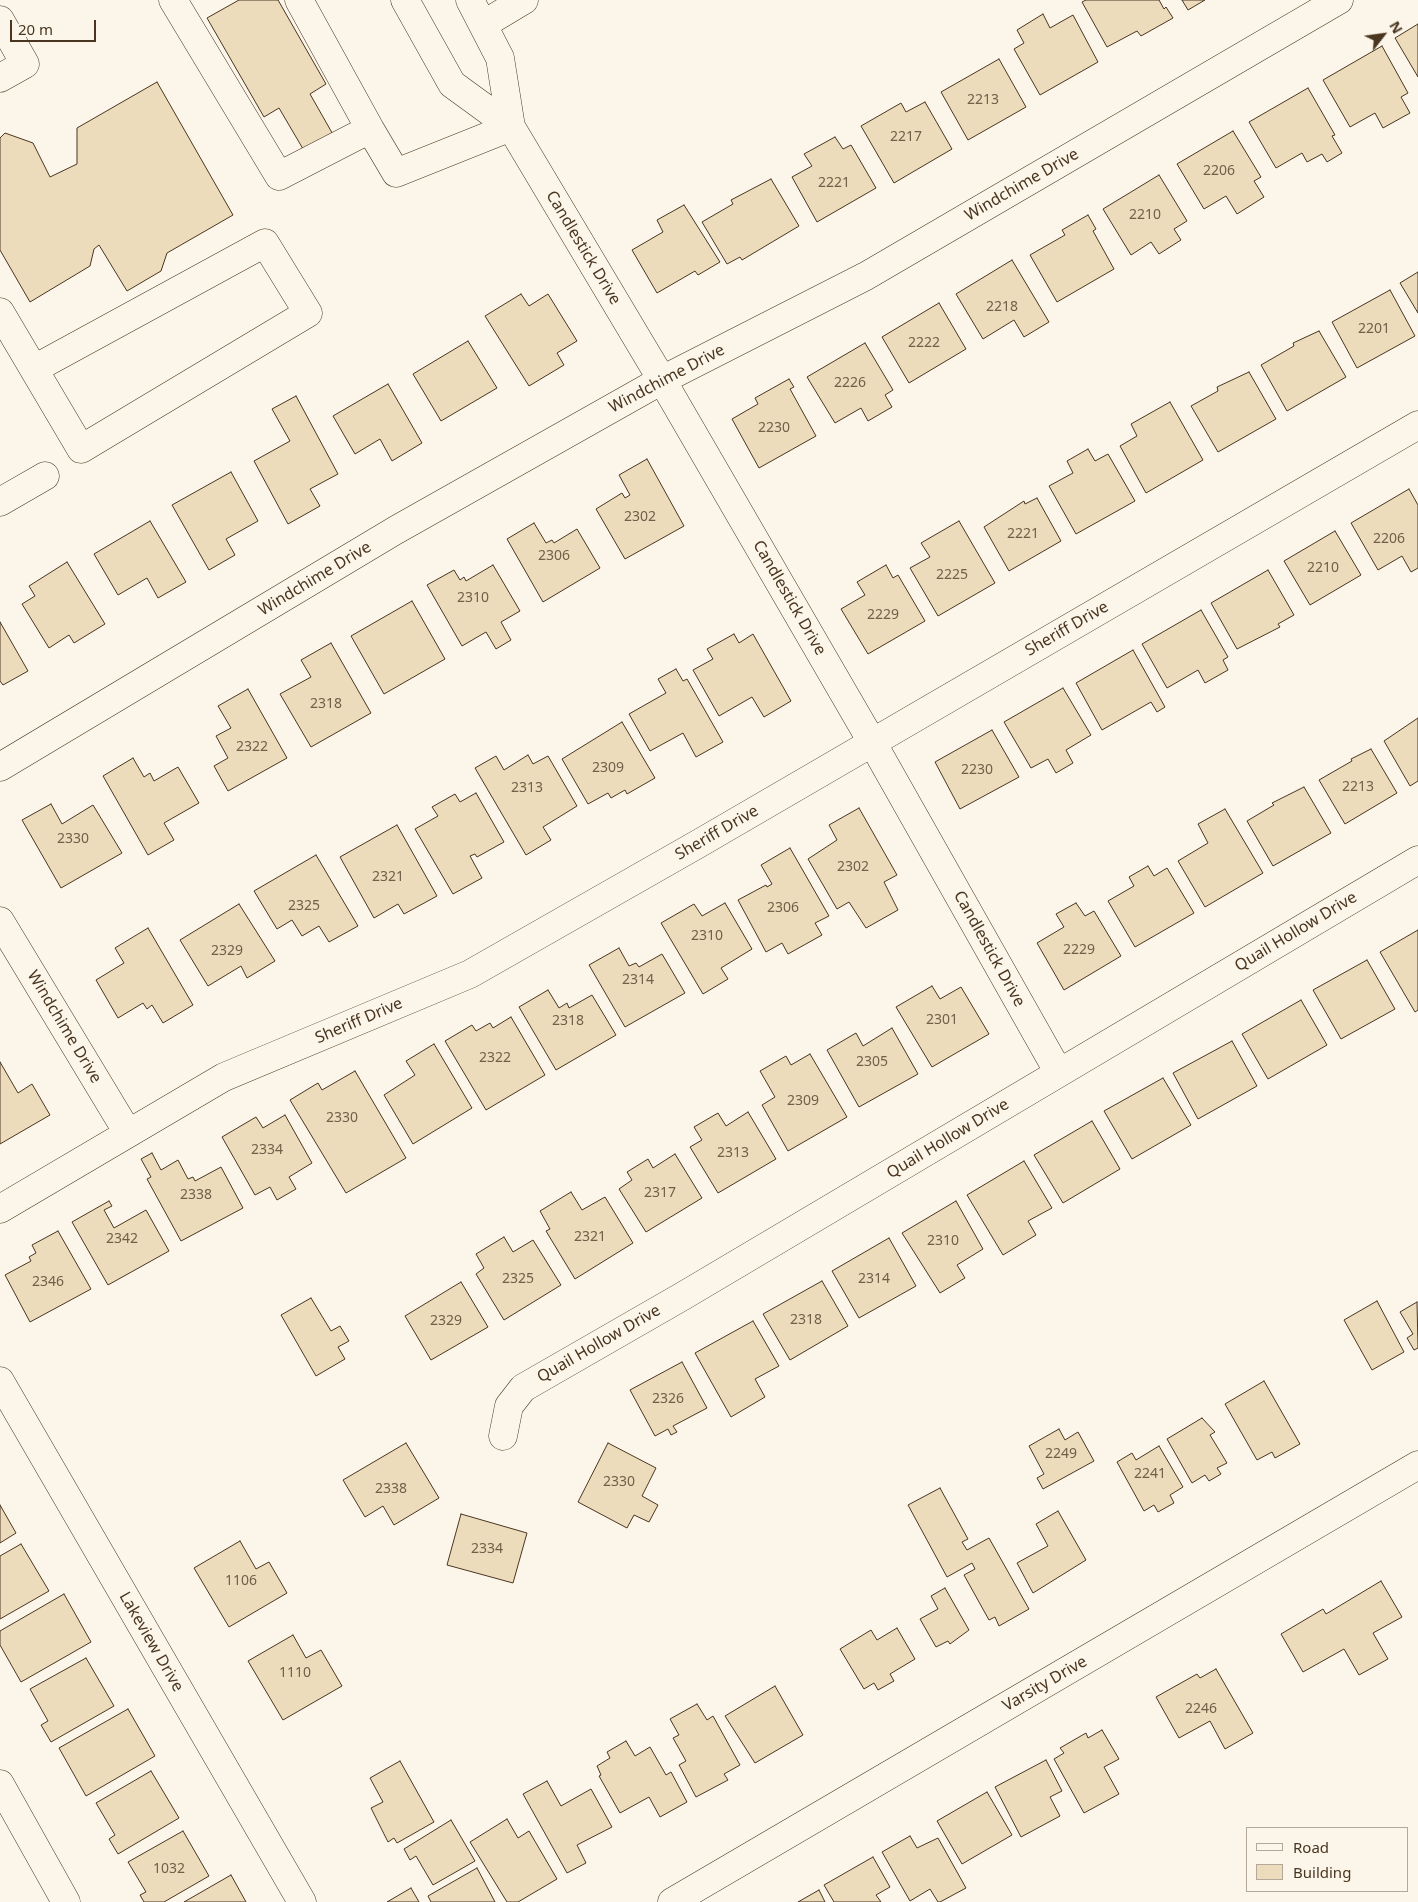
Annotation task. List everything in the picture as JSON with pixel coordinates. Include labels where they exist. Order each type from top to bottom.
[{"type":"street","points":[[173,0],[279,176],[370,129]]},
{"type":"street","points":[[299,0],[370,129],[396,172],[511,127]]},
{"type":"street","name":"Candlestick Drive","points":[[404,0],[452,84],[511,127]]},
{"type":"street","name":"Candlestick Drive","points":[[470,0],[500,58],[511,127],[662,380],[872,742],[1059,1073]]},
{"type":"street","points":[[484,24],[524,0]]},
{"type":"street","name":"Windchime Drive","points":[[0,767],[396,530],[662,380],[866,276],[1339,0]]},
{"type":"street","points":[[0,20],[25,64],[0,78]]},
{"type":"street","points":[[0,312],[81,449],[308,313],[265,243],[34,369]]},
{"type":"street","name":"Sheriff Drive","points":[[0,1209],[224,1077],[470,974],[1418,426]]},
{"type":"street","points":[[0,502],[45,476]]},
{"type":"street","name":"Quail Hollow Drive","points":[[503,1436],[509,1406],[523,1388],[683,1296],[1418,860]]},
{"type":"street","name":"Windchime Drive","points":[[0,922],[128,1132]]},
{"type":"street","name":"Lakeview Drive","points":[[0,1381],[302,1902]]},
{"type":"street","name":"Varsity Drive","points":[[672,1902],[1418,1465]]},
{"type":"street","points":[[0,1784],[66,1902]]},
{"type":"building","points":[[239,0],[278,0],[326,84],[310,94],[335,138],[306,154],[279,108],[264,117],[207,18]]},
{"type":"building","points":[[1086,0],[1159,0],[1164,9],[1166,7],[1173,18],[1141,36],[1137,31],[1107,47],[1082,2]]},
{"type":"building","points":[[1182,0],[1205,0],[1188,10]]},
{"type":"building","points":[[1043,14],[1050,28],[1073,15],[1098,62],[1040,95],[1014,49],[1024,43],[1017,30]]},
{"type":"building","points":[[1418,24],[1418,77],[1395,38]]},
{"type":"building","points":[[1382,46],[1408,93],[1401,97],[1410,113],[1383,128],[1375,113],[1350,127],[1323,80]]},
{"type":"building","points":[[999,59],[1026,107],[968,140],[941,92]]},
{"type":"building","points":[[157,82],[233,215],[167,253],[161,271],[127,291],[99,245],[94,249],[90,266],[30,302],[0,250],[0,138],[5,133],[33,143],[50,177],[77,164],[77,128]]},
{"type":"building","points":[[1308,88],[1335,135],[1332,136],[1342,153],[1327,162],[1322,154],[1307,162],[1302,153],[1276,168],[1249,122]]},
{"type":"building","points":[[925,102],[952,149],[894,183],[861,126],[901,103],[906,112]]},
{"type":"building","points":[[1233,131],[1261,177],[1254,181],[1264,197],[1237,214],[1226,196],[1204,209],[1177,164]]},
{"type":"building","points":[[835,137],[843,149],[851,145],[876,188],[817,222],[792,177],[812,166],[804,154]]},
{"type":"building","points":[[1159,175],[1187,221],[1174,229],[1181,240],[1159,254],[1151,242],[1131,255],[1103,209]]},
{"type":"building","points":[[771,179],[799,226],[742,260],[740,257],[727,264],[702,222],[733,204],[731,200]]},
{"type":"building","points":[[684,205],[720,262],[698,275],[695,271],[657,293],[632,250],[663,232],[657,220]]},
{"type":"building","points":[[1088,215],[1096,229],[1093,231],[1114,269],[1057,302],[1030,255],[1065,235],[1062,230]]},
{"type":"building","points":[[1012,260],[1049,322],[1024,337],[1014,320],[983,339],[956,294]]},
{"type":"building","points":[[1418,272],[1418,313],[1400,283]]},
{"type":"building","points":[[1390,290],[1415,336],[1357,368],[1332,322]]},
{"type":"building","points":[[521,294],[529,306],[548,294],[577,341],[557,353],[564,365],[529,386],[485,316]]},
{"type":"building","points":[[939,303],[966,349],[909,383],[882,337]]},
{"type":"building","points":[[1319,331],[1346,377],[1287,411],[1261,365],[1294,346],[1293,343]]},
{"type":"building","points":[[468,341],[497,388],[441,421],[413,374]]},
{"type":"building","points":[[865,343],[893,390],[885,395],[892,407],[868,421],[861,408],[835,423],[807,377]]},
{"type":"building","points":[[1249,372],[1276,419],[1218,452],[1191,406],[1218,391],[1217,387]]},
{"type":"building","points":[[789,379],[794,387],[790,389],[816,436],[759,468],[732,419],[758,404],[755,398]]},
{"type":"building","points":[[388,384],[422,443],[392,461],[380,439],[355,454],[333,416]]},
{"type":"building","points":[[296,396],[338,474],[310,489],[320,506],[288,524],[254,461],[290,441],[272,409]]},
{"type":"building","points":[[1170,402],[1203,460],[1146,493],[1120,446],[1137,436],[1131,424]]},
{"type":"building","points":[[1088,449],[1095,461],[1108,454],[1135,501],[1076,534],[1049,486],[1073,473],[1067,461]]},
{"type":"building","points":[[647,459],[684,526],[625,559],[596,509],[622,493],[625,498],[630,495],[619,475]]},
{"type":"building","points":[[231,472],[258,521],[226,539],[235,555],[209,570],[172,505]]},
{"type":"building","points":[[1409,489],[1418,505],[1418,568],[1411,572],[1402,556],[1378,570],[1351,523]]},
{"type":"building","points":[[1037,498],[1061,541],[1009,571],[984,527],[1024,501],[1025,504]]},
{"type":"building","points":[[150,521],[186,582],[158,598],[147,578],[118,595],[94,554]]},
{"type":"building","points":[[959,521],[995,583],[938,616],[910,568],[930,557],[921,543]]},
{"type":"building","points":[[534,523],[546,543],[552,540],[554,543],[577,529],[600,568],[543,602],[507,539]]},
{"type":"building","points":[[1335,531],[1361,575],[1310,605],[1284,561]]},
{"type":"building","points":[[67,562],[105,624],[74,643],[69,635],[49,648],[22,604],[35,596],[29,586]]},
{"type":"building","points":[[493,565],[520,611],[501,622],[511,640],[496,649],[486,632],[462,646],[427,585],[454,570],[460,580],[464,577],[466,581]]},
{"type":"building","points":[[886,565],[893,578],[898,575],[925,621],[868,654],[841,609],[865,595],[857,582]]},
{"type":"building","points":[[1268,570],[1294,615],[1278,624],[1280,627],[1237,649],[1211,603]]},
{"type":"building","points":[[412,601],[445,659],[384,694],[351,636]]},
{"type":"building","points":[[1201,610],[1228,657],[1223,660],[1228,670],[1205,683],[1198,670],[1167,688],[1142,644]]},
{"type":"building","points":[[0,622],[28,671],[3,685],[0,681]]},
{"type":"building","points":[[734,634],[739,643],[753,634],[791,701],[764,717],[752,697],[719,716],[693,670],[713,659],[707,649]]},
{"type":"building","points":[[331,643],[371,713],[311,747],[280,694],[311,677],[301,660]]},
{"type":"building","points":[[1133,650],[1165,707],[1157,712],[1151,702],[1102,730],[1076,683]]},
{"type":"building","points":[[676,669],[683,681],[687,679],[723,742],[696,757],[683,733],[650,751],[629,714],[666,693],[658,679]]},
{"type":"building","points":[[1063,688],[1091,735],[1066,750],[1073,763],[1056,773],[1048,759],[1031,768],[1004,722]]},
{"type":"building","points":[[248,689],[287,758],[228,791],[214,766],[228,758],[216,736],[231,728],[218,706]]},
{"type":"building","points":[[1418,718],[1418,781],[1410,786],[1384,741]]},
{"type":"building","points":[[622,722],[655,778],[627,794],[625,790],[611,798],[608,793],[588,804],[562,759]]},
{"type":"building","points":[[992,730],[1019,777],[960,809],[935,762]]},
{"type":"building","points":[[1371,749],[1397,793],[1345,824],[1319,780],[1352,761],[1351,759]]},
{"type":"building","points":[[528,755],[533,764],[548,756],[577,806],[543,827],[551,840],[526,855],[475,768],[496,756],[504,770]]},
{"type":"building","points":[[133,758],[144,777],[150,773],[154,781],[178,767],[199,803],[164,823],[174,840],[148,855],[103,776]]},
{"type":"building","points":[[1304,787],[1331,833],[1273,866],[1247,821],[1274,805],[1272,803]]},
{"type":"building","points":[[476,793],[504,842],[477,857],[475,854],[470,856],[482,878],[453,894],[415,829],[438,816],[432,807],[455,794],[460,802]]},
{"type":"building","points":[[51,804],[62,824],[93,805],[122,853],[61,888],[22,820]]},
{"type":"building","points":[[859,808],[897,875],[884,882],[898,910],[866,928],[849,902],[837,909],[808,859],[837,840],[829,825]]},
{"type":"building","points":[[1225,809],[1263,873],[1205,907],[1178,861],[1208,843],[1198,824]]},
{"type":"building","points":[[397,825],[437,896],[404,914],[398,904],[374,918],[340,857]]},
{"type":"building","points":[[790,848],[829,916],[815,923],[822,935],[788,954],[782,943],[766,952],[738,900],[766,885],[767,887],[772,884],[761,865]]},
{"type":"building","points":[[316,855],[358,926],[329,942],[319,926],[302,936],[292,920],[277,929],[254,891]]},
{"type":"building","points":[[1148,866],[1154,876],[1167,868],[1194,913],[1135,947],[1108,901],[1134,886],[1129,877]]},
{"type":"building","points":[[725,903],[752,949],[721,968],[728,979],[703,994],[661,923],[694,904],[702,916]]},
{"type":"building","points":[[1076,903],[1085,916],[1094,911],[1121,956],[1064,990],[1037,943],[1064,927],[1056,914]]},
{"type":"building","points":[[239,904],[275,961],[247,978],[241,966],[208,986],[180,940]]},
{"type":"building","points":[[148,928],[193,1005],[163,1023],[152,1005],[147,1009],[143,1003],[118,1018],[96,980],[124,963],[115,948]]},
{"type":"building","points":[[1418,930],[1418,1010],[1415,1012],[1380,952]]},
{"type":"building","points":[[619,948],[629,966],[636,963],[639,967],[662,954],[685,993],[625,1027],[589,965]]},
{"type":"building","points":[[1367,960],[1395,1009],[1341,1039],[1313,990]]},
{"type":"building","points":[[932,986],[940,999],[961,987],[989,1034],[932,1067],[896,1007]]},
{"type":"building","points":[[548,990],[559,1008],[567,1003],[569,1008],[592,995],[616,1035],[556,1070],[519,1007]]},
{"type":"building","points":[[1301,1000],[1327,1045],[1268,1079],[1242,1034]]},
{"type":"building","points":[[511,1017],[545,1075],[486,1110],[445,1041],[472,1025],[476,1031],[490,1023],[493,1028]]},
{"type":"building","points":[[892,1028],[918,1074],[859,1107],[827,1050],[856,1033],[863,1046]]},
{"type":"building","points":[[1232,1041],[1257,1086],[1198,1119],[1173,1073]]},
{"type":"building","points":[[434,1044],[472,1108],[413,1144],[384,1095],[415,1075],[406,1061]]},
{"type":"building","points":[[810,1054],[847,1117],[788,1151],[762,1105],[775,1097],[760,1071],[786,1056],[791,1065]]},
{"type":"building","points":[[0,1062],[18,1093],[32,1084],[50,1115],[0,1144]]},
{"type":"building","points":[[355,1071],[406,1158],[346,1193],[290,1100],[318,1083],[322,1090]]},
{"type":"building","points":[[1163,1078],[1191,1125],[1132,1159],[1104,1111]]},
{"type":"building","points":[[748,1112],[776,1159],[718,1193],[690,1147],[702,1140],[694,1127],[718,1113],[726,1126]]},
{"type":"building","points":[[285,1115],[312,1163],[289,1177],[296,1189],[277,1200],[270,1187],[255,1195],[222,1137],[256,1117],[263,1128]]},
{"type":"building","points":[[1092,1121],[1120,1169],[1063,1203],[1034,1155]]},
{"type":"building","points":[[152,1153],[161,1170],[178,1160],[188,1179],[193,1177],[195,1181],[221,1167],[243,1208],[181,1241],[147,1179],[151,1177],[141,1159]]},
{"type":"building","points":[[675,1154],[702,1198],[646,1232],[619,1189],[632,1180],[627,1172],[648,1159],[653,1168]]},
{"type":"building","points":[[1024,1161],[1052,1208],[1028,1221],[1036,1235],[1003,1255],[967,1195]]},
{"type":"building","points":[[571,1192],[582,1210],[605,1197],[633,1243],[575,1279],[546,1231],[550,1229],[540,1211]]},
{"type":"building","points":[[109,1201],[112,1206],[104,1210],[114,1228],[146,1210],[169,1251],[108,1285],[72,1222]]},
{"type":"building","points":[[956,1201],[983,1249],[957,1265],[965,1278],[940,1293],[902,1233]]},
{"type":"building","points":[[58,1231],[91,1289],[30,1322],[5,1275],[31,1261],[29,1257],[36,1253],[32,1245]]},
{"type":"building","points":[[504,1237],[513,1252],[533,1240],[561,1285],[504,1320],[476,1274],[484,1268],[476,1254]]},
{"type":"building","points":[[889,1238],[916,1286],[859,1318],[832,1271]]},
{"type":"building","points":[[822,1281],[848,1326],[790,1360],[763,1314]]},
{"type":"building","points":[[461,1282],[488,1327],[431,1360],[405,1316]]},
{"type":"building","points":[[311,1298],[331,1331],[340,1326],[349,1341],[338,1347],[345,1359],[316,1376],[281,1315]]},
{"type":"building","points":[[1377,1301],[1404,1352],[1372,1370],[1344,1320]]},
{"type":"building","points":[[1417,1302],[1418,1348],[1414,1350],[1407,1338],[1413,1334],[1400,1312]]},
{"type":"building","points":[[753,1321],[779,1366],[755,1379],[765,1397],[731,1417],[695,1353]]},
{"type":"building","points":[[682,1362],[707,1408],[673,1426],[677,1432],[671,1435],[668,1429],[655,1436],[630,1390]]},
{"type":"building","points":[[1264,1381],[1300,1444],[1275,1458],[1272,1452],[1257,1460],[1225,1404]]},
{"type":"building","points":[[1202,1418],[1215,1432],[1210,1435],[1227,1463],[1217,1468],[1221,1474],[1209,1481],[1205,1475],[1192,1483],[1167,1439]]},
{"type":"building","points":[[1059,1429],[1065,1440],[1078,1432],[1094,1461],[1043,1489],[1037,1478],[1044,1474],[1029,1446]]},
{"type":"building","points":[[406,1443],[439,1498],[394,1525],[383,1506],[365,1517],[343,1480]]},
{"type":"building","points":[[608,1443],[656,1468],[642,1496],[658,1505],[649,1522],[634,1515],[627,1528],[578,1502]]},
{"type":"building","points":[[1159,1446],[1183,1487],[1170,1495],[1174,1503],[1158,1512],[1154,1505],[1144,1511],[1117,1462],[1132,1453],[1136,1460]]},
{"type":"building","points":[[940,1488],[968,1539],[962,1542],[967,1550],[989,1538],[1029,1609],[999,1626],[995,1617],[989,1620],[964,1575],[975,1569],[972,1563],[947,1577],[908,1505]]},
{"type":"building","points":[[0,1505],[16,1533],[0,1543]]},
{"type":"building","points":[[1058,1511],[1086,1560],[1033,1593],[1017,1563],[1048,1546],[1036,1524]]},
{"type":"building","points":[[461,1514],[527,1533],[513,1583],[447,1565]]},
{"type":"building","points":[[240,1541],[256,1569],[269,1562],[287,1593],[229,1627],[194,1568]]},
{"type":"building","points":[[21,1544],[49,1591],[0,1619],[0,1556]]},
{"type":"building","points":[[1381,1581],[1402,1617],[1373,1633],[1388,1659],[1359,1675],[1344,1649],[1303,1672],[1281,1634],[1323,1609],[1326,1614]]},
{"type":"building","points":[[945,1588],[969,1630],[950,1644],[948,1641],[936,1647],[920,1619],[938,1609],[931,1596]]},
{"type":"building","points":[[64,1594],[91,1642],[21,1682],[0,1645],[0,1631]]},
{"type":"building","points":[[897,1628],[915,1659],[890,1674],[894,1681],[878,1690],[874,1683],[864,1689],[840,1649],[871,1630],[877,1640]]},
{"type":"building","points":[[293,1635],[306,1658],[321,1650],[342,1686],[283,1720],[248,1661]]},
{"type":"building","points":[[86,1658],[114,1706],[51,1742],[41,1725],[48,1721],[30,1689]]},
{"type":"building","points":[[1216,1669],[1253,1733],[1225,1749],[1210,1721],[1179,1738],[1156,1697],[1197,1674],[1200,1678]]},
{"type":"building","points":[[775,1686],[803,1735],[755,1763],[725,1716]]},
{"type":"building","points":[[697,1704],[707,1720],[713,1716],[740,1765],[724,1774],[728,1780],[696,1797],[679,1765],[686,1761],[673,1738],[679,1735],[670,1719]]},
{"type":"building","points":[[128,1709],[155,1756],[86,1796],[59,1748]]},
{"type":"building","points":[[1102,1730],[1119,1759],[1104,1767],[1119,1794],[1084,1813],[1054,1759],[1064,1753],[1060,1748],[1086,1733],[1088,1738]]},
{"type":"building","points":[[626,1741],[635,1756],[650,1747],[666,1775],[671,1772],[687,1802],[660,1817],[649,1797],[620,1813],[599,1776],[601,1775],[597,1766],[610,1758],[607,1752]]},
{"type":"building","points":[[1046,1760],[1062,1791],[1050,1797],[1060,1816],[1021,1837],[995,1787]]},
{"type":"building","points":[[400,1761],[434,1822],[397,1843],[394,1838],[388,1842],[371,1808],[383,1802],[370,1778]]},
{"type":"building","points":[[151,1771],[179,1818],[118,1854],[109,1839],[115,1835],[96,1803]]},
{"type":"building","points":[[547,1781],[561,1806],[591,1789],[612,1827],[577,1845],[586,1863],[567,1873],[523,1794]]},
{"type":"building","points":[[987,1792],[1012,1835],[962,1864],[937,1821]]},
{"type":"building","points":[[507,1819],[518,1838],[529,1831],[557,1879],[518,1902],[507,1902],[470,1842]]},
{"type":"building","points":[[451,1820],[475,1861],[433,1885],[416,1856],[410,1860],[404,1849]]},
{"type":"building","points":[[183,1831],[209,1876],[164,1902],[144,1902],[140,1895],[146,1892],[128,1862]]},
{"type":"building","points":[[910,1836],[917,1848],[938,1838],[966,1888],[940,1902],[938,1902],[930,1889],[910,1901],[882,1852]]},
{"type":"building","points":[[873,1857],[890,1887],[876,1895],[881,1902],[834,1902],[824,1885]]},
{"type":"building","points":[[477,1868],[495,1902],[431,1902],[428,1896]]},
{"type":"building","points":[[231,1875],[246,1902],[184,1902]]},
{"type":"building","points":[[411,1888],[419,1902],[387,1902]]},
{"type":"building","points":[[819,1890],[825,1902],[798,1902]]}]
